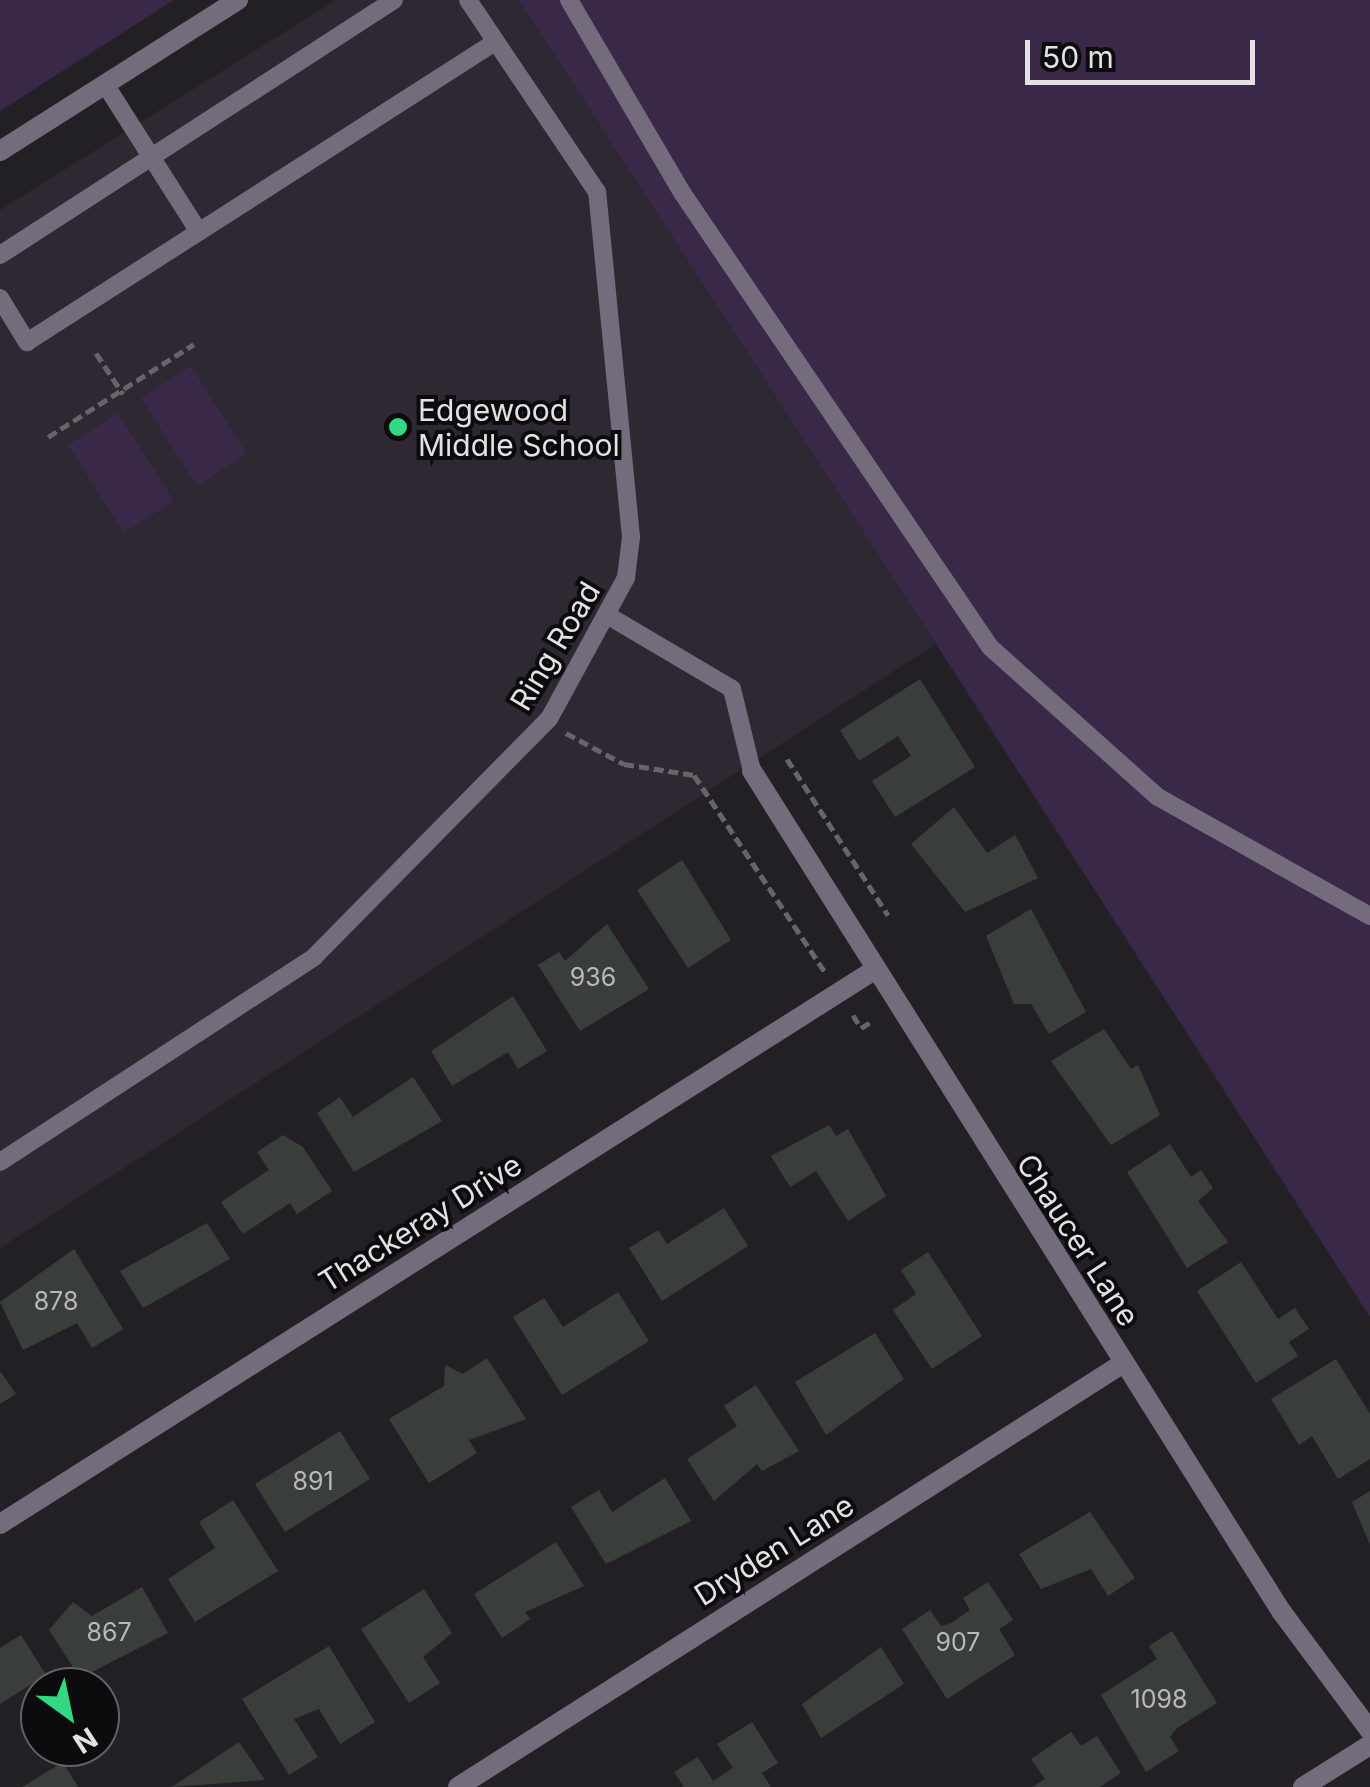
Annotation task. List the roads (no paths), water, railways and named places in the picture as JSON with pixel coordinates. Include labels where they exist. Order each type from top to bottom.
[{"type":"street","points":[[0,151],[238,0]]},
{"type":"street","name":"Chaucer Lane","points":[[752,771],[871,972],[1122,1364],[1370,1731]]},
{"type":"street","name":"Thackeray Drive","points":[[0,1524],[871,972]]},
{"type":"street","name":"Dryden Lane","points":[[458,1787],[1122,1364]]},
{"type":"street","points":[[1303,1787],[1370,1745]]},
{"type":"lane","points":[[0,255],[394,0]]},
{"type":"lane","name":"Ring Road","points":[[0,1162],[314,956],[549,719],[626,578],[631,537],[597,192],[468,0]]},
{"type":"lane","points":[[569,0],[683,194],[990,647],[1158,797],[1370,916]]},
{"type":"lane","points":[[0,298],[28,342],[495,42]]},
{"type":"lane","points":[[105,84],[199,232]]},
{"type":"lane","points":[[608,615],[732,689],[752,771]]},
{"type":"place","name":"Edgewood Middle School","points":[[398,427]]}]
